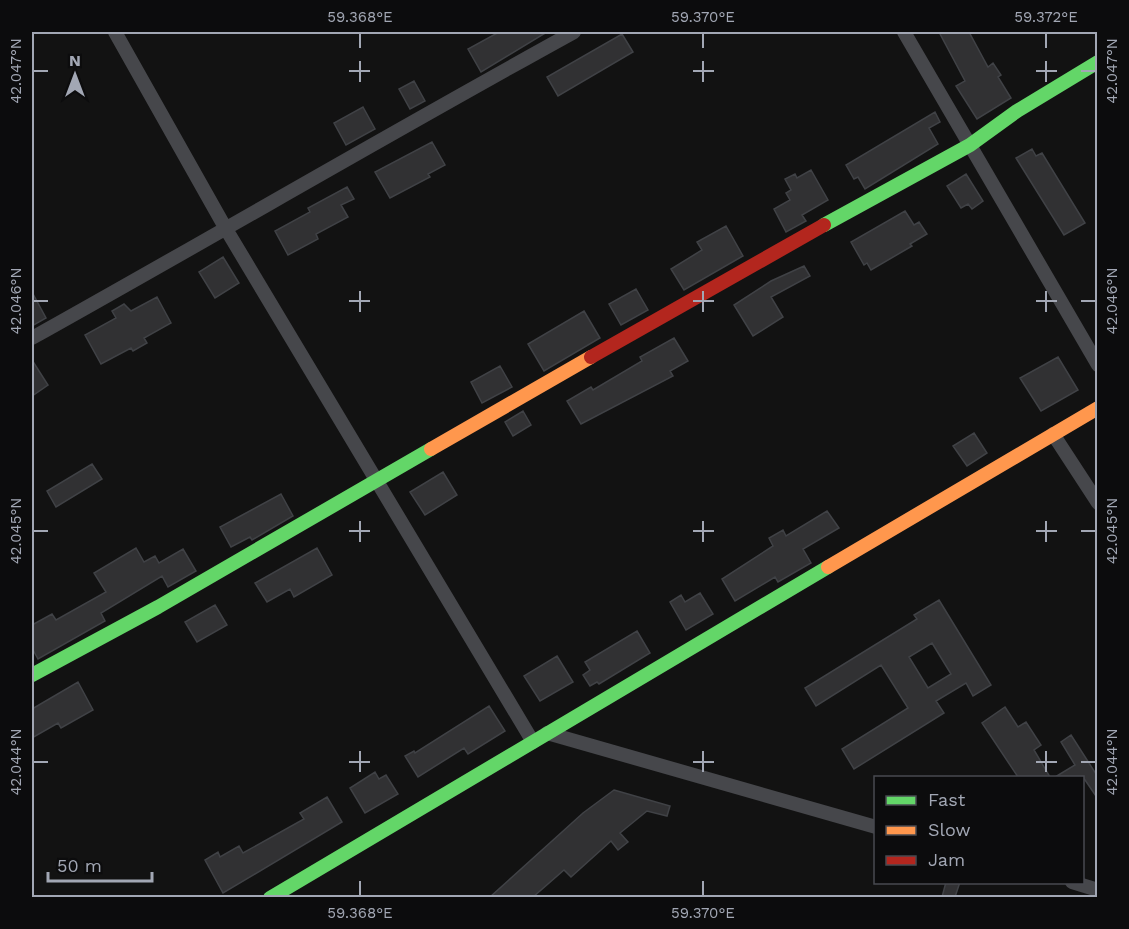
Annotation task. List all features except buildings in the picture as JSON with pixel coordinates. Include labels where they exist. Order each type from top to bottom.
[{"type":"street","points":[[115,32],[226,230],[532,742]]},
{"type":"street","points":[[32,338],[226,230],[350,156],[574,32]]},
{"type":"street","points":[[903,32],[1098,364]]},
{"type":"street","points":[[32,675],[158,607],[737,272],[970,145],[1017,111],[1098,62]]},
{"type":"street","points":[[270,897],[1098,408]]},
{"type":"street","points":[[1053,434],[1098,503]]},
{"type":"street","points":[[547,733],[874,826]]},
{"type":"street","points":[[1078,884],[1098,890]]},
{"type":"traffic: fast","points":[[824,225],[970,145],[1017,111],[1098,62]]},
{"type":"traffic: fast","points":[[32,675],[158,607],[431,449]]},
{"type":"traffic: fast","points":[[270,898],[828,567]]},
{"type":"traffic: slow","points":[[431,449],[591,357]]},
{"type":"traffic: slow","points":[[828,567],[1098,408]]},
{"type":"traffic: jam","points":[[591,357],[824,225]]}]
